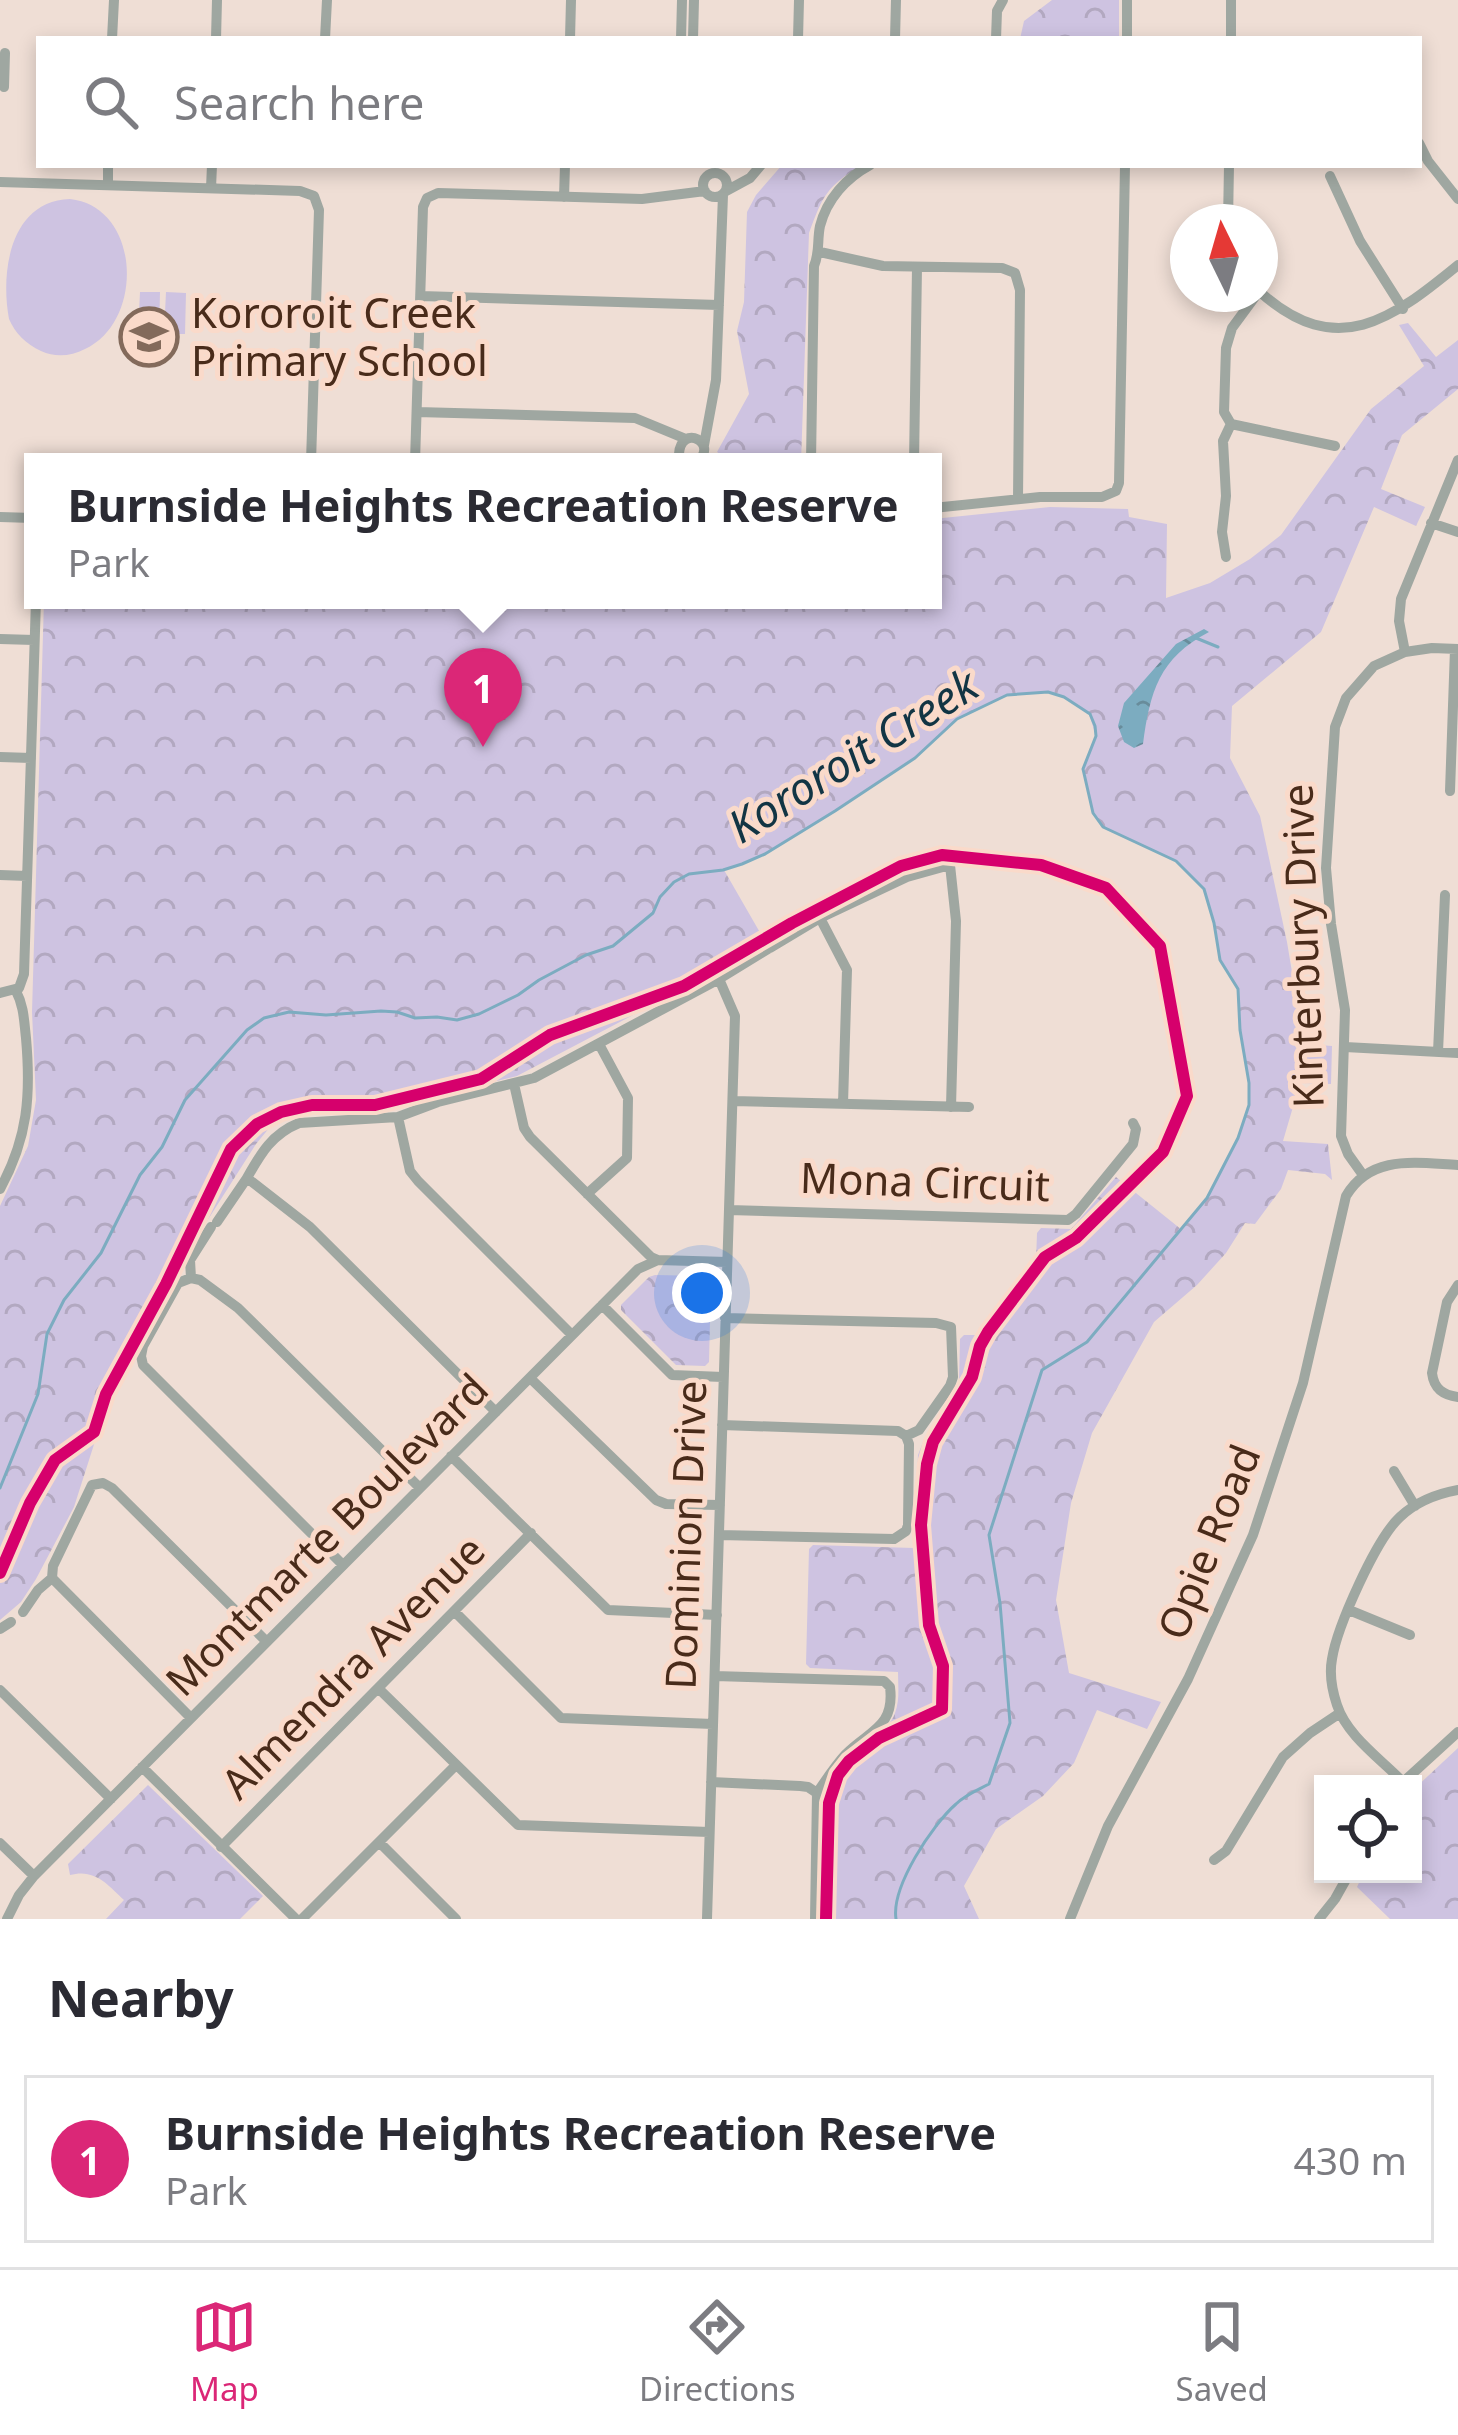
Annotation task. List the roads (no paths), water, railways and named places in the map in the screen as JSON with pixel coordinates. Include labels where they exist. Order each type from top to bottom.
[{"type":"street","points":[[112,36],[114,0]]},
{"type":"street","points":[[216,36],[217,0]]},
{"type":"street","points":[[325,36],[326,0]]},
{"type":"street","points":[[569,36],[571,0]]},
{"type":"street","points":[[681,36],[682,0]]},
{"type":"street","points":[[693,36],[694,0]]},
{"type":"street","points":[[798,36],[799,0]]},
{"type":"street","points":[[895,36],[896,0]]},
{"type":"street","points":[[996,36],[997,11],[1003,0]]},
{"type":"street","points":[[1127,0],[1127,36]]},
{"type":"street","points":[[1231,36],[1232,0]]},
{"type":"street","points":[[4,53],[4,87]]},
{"type":"street","points":[[1422,149],[1458,199]]},
{"type":"street","points":[[108,168],[108,184]]},
{"type":"street","points":[[211,188],[212,168]]},
{"type":"street","points":[[564,196],[565,168]]},
{"type":"street","points":[[811,453],[814,272],[820,227],[834,197],[865,168]]},
{"type":"street","points":[[942,507],[1102,497],[1118,487],[1125,168]]},
{"type":"street","points":[[1228,204],[1229,168]]},
{"type":"street","points":[[705,182],[715,197],[758,169]]},
{"type":"street","points":[[415,453],[427,198],[438,193],[642,199],[669,196],[705,182],[716,172],[758,169]]},
{"type":"street","points":[[703,453],[716,380],[728,184],[721,172]]},
{"type":"street","points":[[1330,176],[1360,241],[1403,309]]},
{"type":"street","points":[[0,182],[311,194],[318,201],[311,453]]},
{"type":"street","points":[[705,182],[722,228]]},
{"type":"street","points":[[820,252],[883,266],[1002,268],[1017,276],[1018,500]]},
{"type":"street","points":[[1278,307],[1292,316],[1329,326],[1363,325],[1403,309],[1458,265]]},
{"type":"street","points":[[914,453],[917,266]]},
{"type":"street","points":[[421,296],[719,304]]},
{"type":"street","points":[[1242,312],[1226,348],[1224,412],[1231,424],[1335,446]]},
{"type":"street","points":[[417,412],[628,418],[649,424],[683,451]]},
{"type":"street","points":[[683,451],[709,412]]},
{"type":"street","points":[[1226,557],[1223,441],[1231,424]]},
{"type":"street","points":[[683,451],[698,439],[709,453]]},
{"type":"street","points":[[1450,791],[1457,649],[1405,652],[1400,621],[1401,599],[1458,460]]},
{"type":"street","points":[[1431,523],[1458,532]]},
{"type":"street","points":[[0,993],[16,991],[24,974],[35,609]]},
{"type":"street","points":[[0,639],[34,640]]},
{"type":"street","name":"Kinterbury Drive","points":[[1363,1175],[1341,1136],[1345,1010],[1327,886],[1333,737],[1339,713],[1354,687],[1374,666],[1405,652]]},
{"type":"street","points":[[0,757],[31,758]]},
{"type":"street","points":[[191,1278],[190,1260],[268,1142],[286,1128],[299,1123],[398,1118],[534,1078],[719,979],[820,918],[907,877],[955,865],[951,1107]]},
{"type":"street","points":[[0,875],[27,876]]},
{"type":"street","points":[[1438,1052],[1444,895]]},
{"type":"street","points":[[820,918],[847,970],[843,1104]]},
{"type":"street","name":"Dominion Drive","points":[[707,1919],[735,1016],[719,979]]},
{"type":"street","points":[[0,1189],[17,1151],[29,1098],[23,1008],[16,991]]},
{"type":"street","points":[[954,998],[971,999]]},
{"type":"street","points":[[587,1194],[627,1158],[628,1098],[599,1044]]},
{"type":"street","points":[[1345,1048],[1458,1053]]},
{"type":"street","points":[[514,1084],[530,1137],[651,1257],[727,1262]]},
{"type":"street","name":"Mona Circuit","points":[[733,1101],[969,1107]]},
{"type":"street","points":[[398,1118],[410,1171],[418,1181],[572,1335]]},
{"type":"street","name":"Mona Circuit","points":[[729,1210],[1068,1220],[1133,1144],[1133,1123]]},
{"type":"street","points":[[1363,1175],[1394,1163],[1458,1165]]},
{"type":"street","name":"Opie Road","points":[[1073,1916],[1108,1826],[1188,1679],[1234,1582],[1302,1387],[1343,1205],[1363,1175]]},
{"type":"street","points":[[247,1178],[310,1227],[496,1412]]},
{"type":"street","name":"Montmarte Boulevard","points":[[7,1919],[34,1876],[638,1269],[658,1260]]},
{"type":"street","points":[[343,1565],[143,1364],[143,1346],[178,1283],[200,1280],[238,1308],[420,1488]]},
{"type":"street","points":[[1458,1285],[1447,1301],[1432,1373],[1441,1392],[1458,1397]]},
{"type":"street","points":[[602,1305],[672,1375],[723,1377]]},
{"type":"street","points":[[725,1318],[951,1327],[950,1386],[919,1430],[906,1436]]},
{"type":"street","points":[[530,1378],[656,1500],[720,1505]]},
{"type":"street","points":[[719,1534],[895,1538],[908,1525],[909,1444],[898,1431],[722,1425]]},
{"type":"street","points":[[451,1456],[608,1610],[717,1615]]},
{"type":"street","points":[[1394,1471],[1415,1506]]},
{"type":"street","points":[[23,1612],[52,1578],[88,1489],[103,1483],[267,1642]]},
{"type":"street","points":[[1394,1775],[1340,1714],[1332,1688],[1332,1659],[1376,1548],[1397,1520],[1415,1506],[1458,1490]]},
{"type":"street","name":"Almendra Avenue","points":[[221,1846],[531,1533]]},
{"type":"street","points":[[52,1578],[191,1718]]},
{"type":"street","points":[[1349,1610],[1410,1635]]},
{"type":"street","points":[[455,1612],[560,1718],[713,1724]]},
{"type":"street","points":[[715,1676],[884,1681],[890,1687],[887,1718],[844,1756],[817,1793],[815,1919]]},
{"type":"street","points":[[379,1689],[522,1827],[710,1832]]},
{"type":"street","points":[[0,1690],[111,1799]]},
{"type":"street","points":[[1214,1860],[1226,1852],[1283,1756],[1340,1714]]},
{"type":"street","points":[[1411,1775],[1458,1732]]},
{"type":"street","points":[[142,1768],[299,1919],[456,1765]]},
{"type":"street","points":[[711,1782],[808,1786],[817,1793]]},
{"type":"street","points":[[379,1842],[456,1919]]},
{"type":"street","points":[[0,1843],[34,1876]]},
{"type":"street","points":[[1319,1919],[1344,1883]]},
{"type":"water","points":[[1204,629],[1209,632],[1179,653],[1160,678],[1143,744],[1134,748],[1124,742],[1118,726],[1124,703],[1176,644]]},
{"type":"waterway","points":[[1196,638],[1218,647]]},
{"type":"waterway","name":"Kororoit Creek","points":[[0,1488],[38,1394],[47,1334],[64,1300],[101,1253],[185,1100],[247,1030],[264,1018],[289,1012],[381,1011],[457,1020],[479,1014],[586,955],[613,946],[653,913],[674,882],[765,854],[835,811],[915,758],[957,719],[1007,695],[1048,692],[1064,697],[1090,714],[1095,726],[1096,736],[1083,769],[1093,813],[1103,827],[1176,861],[1204,889],[1220,960],[1238,989],[1249,1105],[1207,1198],[1087,1342],[1042,1370],[989,1535],[1010,1723],[989,1784],[956,1804],[915,1857],[900,1890],[896,1919]]},
{"type":"place","name":"Kororoit Creek Primary School","points":[[149,337]]},
{"type":"place","name":"Burnside Heights Recreation Reserve","points":[[483,747]]}]
